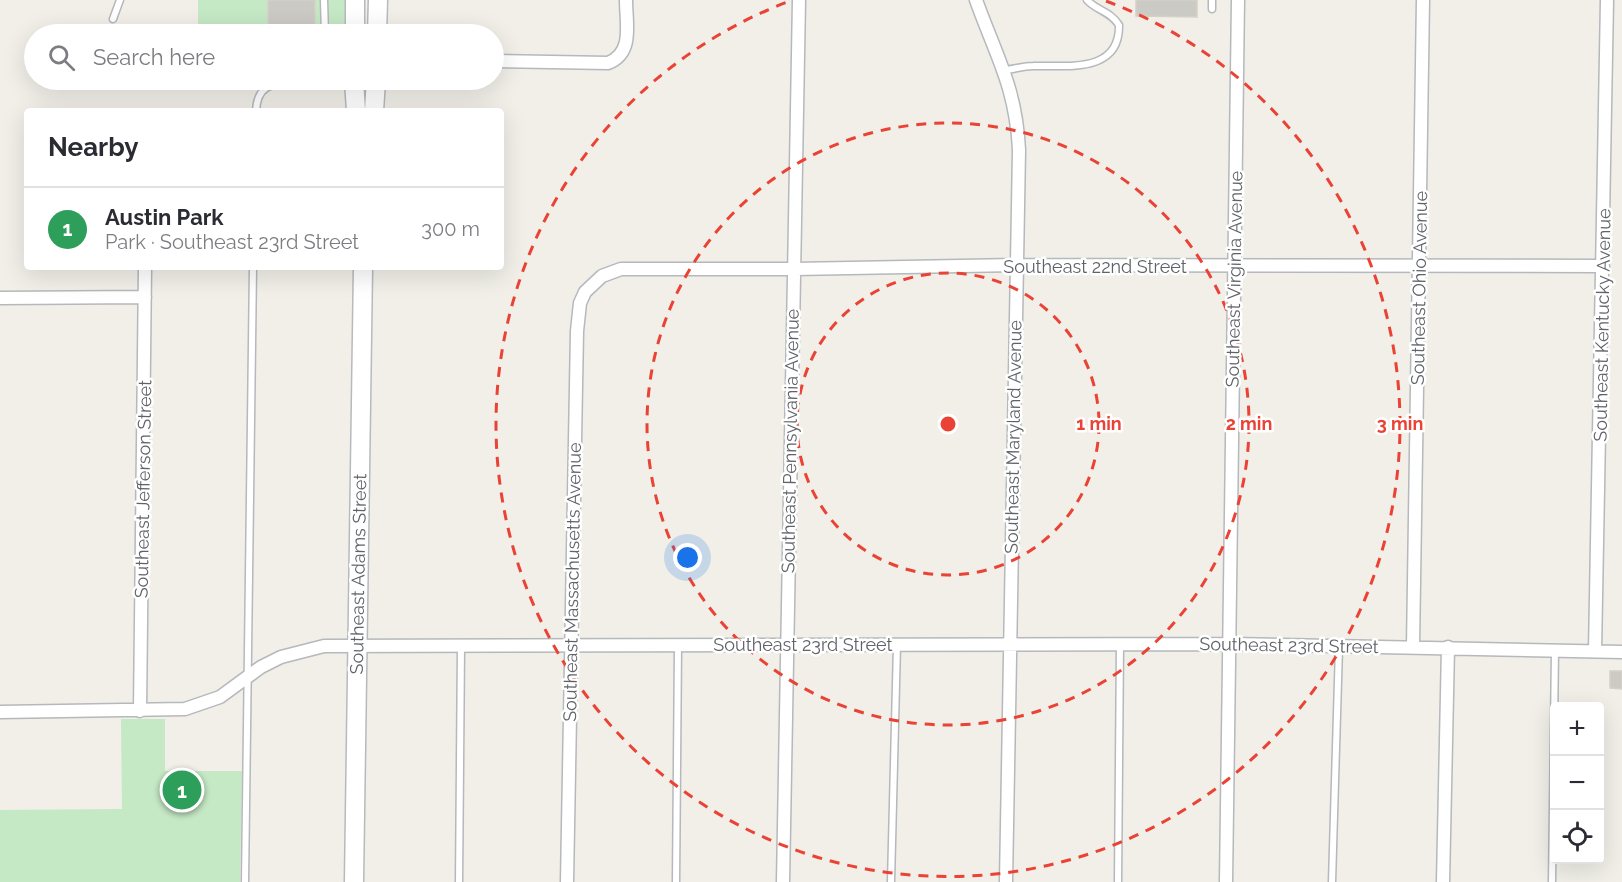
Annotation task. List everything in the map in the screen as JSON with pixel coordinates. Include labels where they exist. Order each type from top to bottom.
[{"type":"main road","points":[[354,24],[355,0]]},
{"type":"main road","points":[[377,24],[378,0]]},
{"type":"main road","points":[[355,90],[356,108]]},
{"type":"main road","points":[[374,108],[375,90]]},
{"type":"main road","name":"Southeast Adams Street","points":[[354,882],[363,270]]},
{"type":"street","points":[[504,61],[608,63],[619,59],[625,51],[626,0]]},
{"type":"street","name":"Southeast Pennsylvania Avenue","points":[[783,882],[799,0]]},
{"type":"street","name":"Southeast Maryland Avenue","points":[[976,0],[1005,70],[1015,105],[1018,133],[1006,882]]},
{"type":"street","name":"Southeast Virginia Avenue","points":[[1226,882],[1238,0]]},
{"type":"street","name":"Southeast Ohio Avenue","points":[[1413,647],[1423,0]]},
{"type":"street","name":"Southeast Kentucky Avenue","points":[[1595,651],[1607,0]]},
{"type":"street","name":"Southeast 22nd Street","points":[[591,285],[602,276],[621,269],[794,270],[1016,265],[1603,266]]},
{"type":"street","name":"Southeast Jefferson Street","points":[[140,711],[145,270]]},
{"type":"street","name":"Southeast Massachusetts Avenue","points":[[567,882],[577,331],[580,303],[591,285]]},
{"type":"street","points":[[0,298],[145,297]]},
{"type":"street","name":"Southeast 23rd Street","points":[[0,712],[166,711],[200,705],[220,697],[281,657],[303,649],[357,645],[1229,644],[1622,652]]},
{"type":"street","points":[[1443,882],[1448,647]]},
{"type":"lane","points":[[113,19],[120,0]]},
{"type":"lane","points":[[324,0],[325,24]]},
{"type":"lane","points":[[1005,70],[1029,66],[1087,65],[1104,59],[1120,39],[1119,25],[1107,11],[1093,8],[1087,0]]},
{"type":"lane","points":[[1212,0],[1212,9]]},
{"type":"lane","points":[[257,108],[259,95],[264,90]]},
{"type":"lane","points":[[245,882],[253,270]]},
{"type":"lane","points":[[676,882],[678,644]]},
{"type":"lane","points":[[1118,882],[1120,644]]},
{"type":"lane","points":[[459,882],[461,645]]},
{"type":"lane","points":[[891,882],[897,645]]},
{"type":"lane","points":[[1332,882],[1340,646]]},
{"type":"lane","points":[[1552,882],[1555,649]]},
{"type":"green space","points":[[198,0],[347,0],[346,24],[198,24]]},
{"type":"green space","points":[[121,719],[165,719],[165,771],[242,771],[240,882],[0,882],[0,810],[122,809]]},
{"type":"building","points":[[268,0],[315,0],[315,24],[268,24]]},
{"type":"building","points":[[1136,0],[1197,0],[1197,17],[1136,16]]},
{"type":"building","points":[[1610,671],[1622,671],[1622,689],[1610,688]]},
{"type":"place","name":"Austin Park","points":[[182,790]]}]
